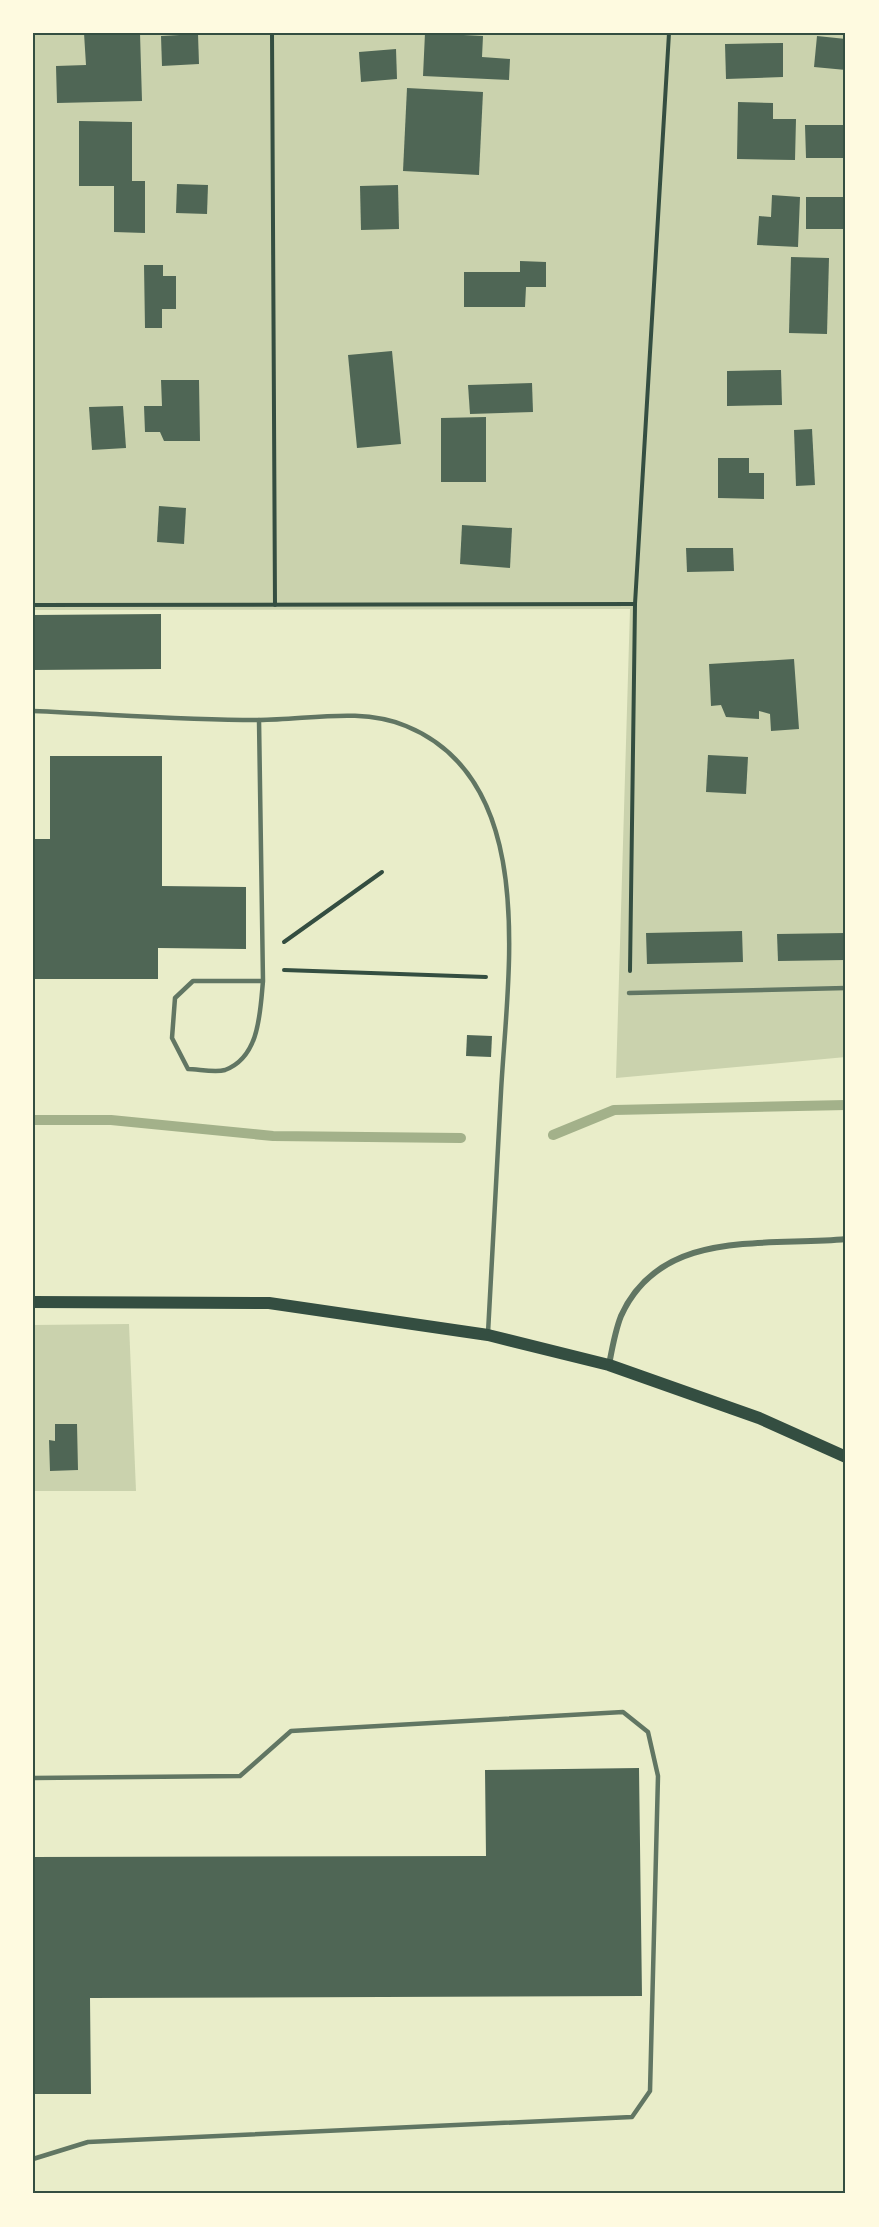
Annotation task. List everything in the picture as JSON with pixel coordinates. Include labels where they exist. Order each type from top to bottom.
[{"type":"main road","points":[[33,1302],[269,1303],[488,1335],[609,1365],[759,1418],[846,1457]]},
{"type":"street","points":[[609,1365],[621,1317],[630,1300],[641,1284],[680,1256],[698,1250],[737,1246],[846,1239]]},
{"type":"lane","points":[[33,711],[259,720],[367,715],[406,726],[448,749],[471,775],[487,807],[502,853],[509,903],[508,978],[488,1335]]},
{"type":"lane","points":[[259,720],[264,970],[263,981],[255,1039],[243,1058],[224,1070],[188,1069],[172,1038],[176,998],[193,981],[263,981]]},
{"type":"lane","points":[[629,993],[846,988]]},
{"type":"lane","points":[[33,1778],[240,1776],[291,1731],[623,1712],[648,1732],[658,1776],[650,2091],[632,2117],[88,2142],[33,2159]]},
{"type":"path","points":[[272,33],[275,605]]},
{"type":"path","points":[[629,993],[635,604],[669,33]]},
{"type":"path","points":[[33,605],[635,604]]},
{"type":"path","points":[[264,956],[382,872]]},
{"type":"path","points":[[264,970],[473,976]]},
{"type":"green space","points":[[33,33],[846,33],[846,1057],[616,1078],[630,609],[33,610]]},
{"type":"green space","points":[[129,1324],[136,1491],[33,1491],[33,1325]]},
{"type":"building","points":[[84,33],[140,33],[142,101],[57,103],[56,66],[86,65]]},
{"type":"building","points":[[425,33],[483,36],[482,57],[510,59],[509,80],[423,76]]},
{"type":"building","points":[[198,34],[199,64],[162,66],[161,36]]},
{"type":"building","points":[[817,36],[846,39],[846,70],[814,67]]},
{"type":"building","points":[[783,43],[783,77],[726,79],[725,44]]},
{"type":"building","points":[[396,49],[397,79],[361,82],[359,52]]},
{"type":"building","points":[[407,88],[483,92],[479,175],[403,171]]},
{"type":"building","points":[[738,102],[773,103],[773,119],[796,119],[795,160],[737,159]]},
{"type":"building","points":[[79,121],[132,122],[132,181],[145,181],[145,233],[114,232],[114,186],[79,186]]},
{"type":"building","points":[[805,125],[846,125],[846,158],[806,158]]},
{"type":"building","points":[[177,184],[208,185],[207,214],[176,213]]},
{"type":"building","points":[[398,185],[399,229],[361,230],[360,186]]},
{"type":"building","points":[[772,195],[800,197],[798,247],[757,245],[759,216],[771,217]]},
{"type":"building","points":[[806,197],[846,197],[846,229],[806,229]]},
{"type":"building","points":[[791,257],[829,258],[827,334],[789,333]]},
{"type":"building","points":[[520,261],[546,262],[546,287],[526,287],[525,307],[464,307],[464,272],[520,272]]},
{"type":"building","points":[[144,265],[163,265],[163,276],[176,276],[176,309],[162,309],[162,328],[145,328]]},
{"type":"building","points":[[392,351],[401,444],[357,448],[348,355]]},
{"type":"building","points":[[781,370],[782,405],[727,406],[727,371]]},
{"type":"building","points":[[161,380],[199,380],[200,441],[164,441],[160,432],[145,432],[144,406],[162,406]]},
{"type":"building","points":[[532,383],[533,412],[470,414],[468,385]]},
{"type":"building","points":[[123,406],[126,448],[92,450],[89,407]]},
{"type":"building","points":[[486,417],[486,482],[441,482],[441,418]]},
{"type":"building","points":[[812,429],[815,485],[796,486],[794,430]]},
{"type":"building","points":[[718,458],[749,458],[749,473],[764,473],[764,499],[718,498]]},
{"type":"building","points":[[159,506],[186,508],[184,544],[157,542]]},
{"type":"building","points":[[462,525],[512,528],[510,568],[460,564]]},
{"type":"building","points":[[686,548],[733,548],[734,571],[687,572]]},
{"type":"building","points":[[161,614],[161,669],[33,670],[33,615]]},
{"type":"building","points":[[794,659],[799,729],[771,731],[770,714],[759,711],[759,719],[726,717],[721,705],[711,706],[709,664]]},
{"type":"building","points":[[708,755],[748,757],[746,794],[706,792]]},
{"type":"building","points":[[50,756],[162,756],[162,886],[246,887],[246,949],[158,948],[158,979],[33,979],[33,839],[50,839]]},
{"type":"building","points":[[742,931],[743,962],[647,964],[646,933]]},
{"type":"building","points":[[846,933],[846,960],[778,961],[777,934]]},
{"type":"building","points":[[467,1035],[492,1036],[491,1057],[466,1056]]},
{"type":"building","points":[[55,1424],[77,1424],[78,1470],[50,1471],[49,1440],[55,1441]]},
{"type":"building","points":[[639,1768],[642,1996],[90,1998],[91,2094],[33,2094],[33,1857],[486,1856],[485,1770]]},
{"type":"waterway","points":[[553,1135],[614,1110],[846,1105]]},
{"type":"waterway","points":[[33,1120],[111,1120],[273,1136],[461,1138]]}]
